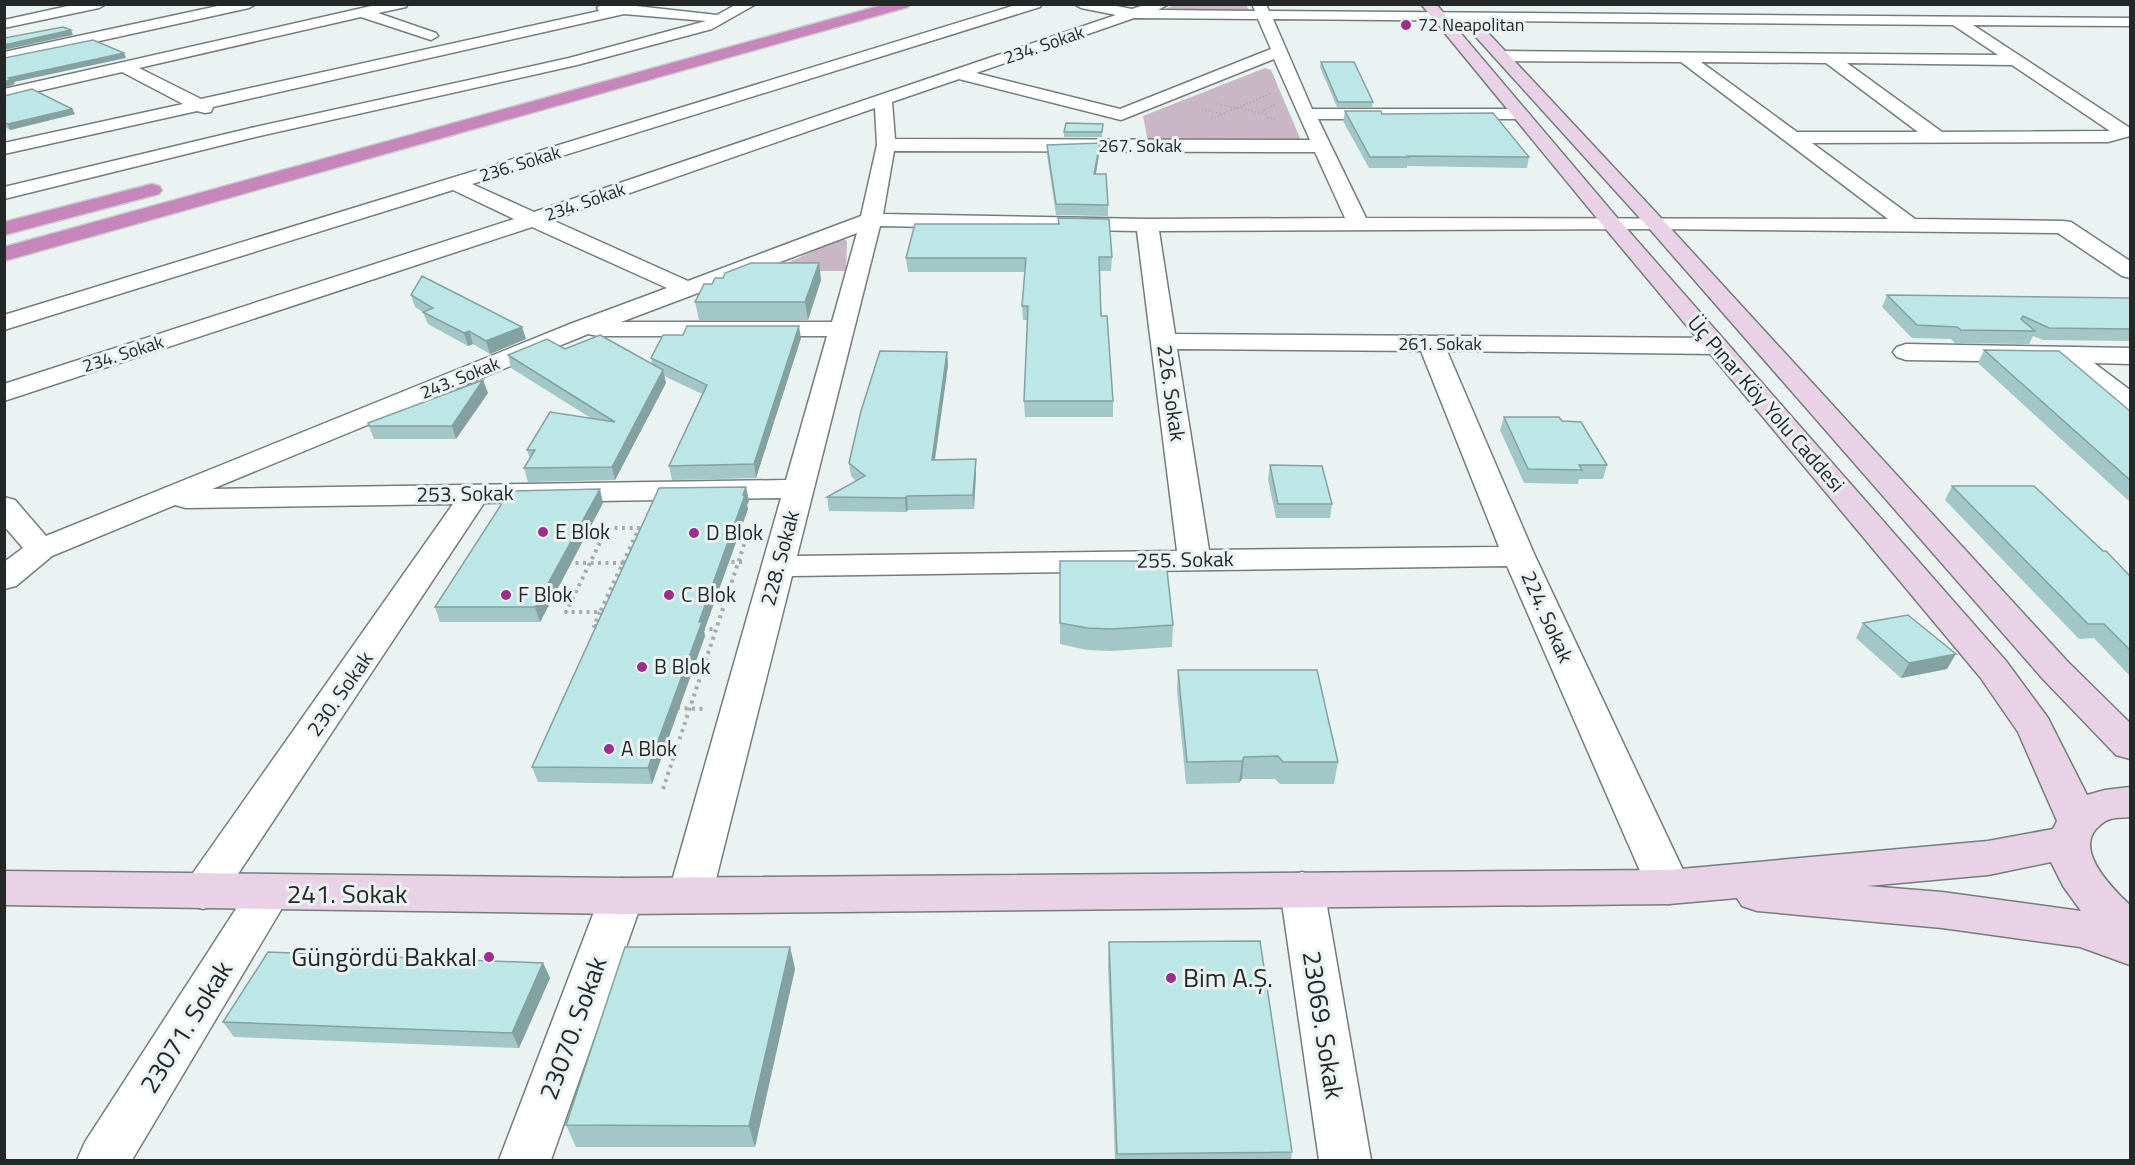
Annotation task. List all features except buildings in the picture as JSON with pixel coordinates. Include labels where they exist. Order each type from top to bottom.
[{"type":"highway","points":[[4,240],[343,142],[847,4]]},
{"type":"highway","points":[[4,254],[903,4]]},
{"type":"highway","points":[[262,162],[343,142]]},
{"type":"highway","points":[[4,229],[170,186]]},
{"type":"main road","name":"Üç Pınar Köy Yolu Caddesi","points":[[1446,10],[1501,56],[1655,223],[2055,670],[2130,745]]},
{"type":"main road","name":"Üç Pınar Köy Yolu Caddesi","points":[[1446,10],[1519,114],[1993,669],[2036,727],[2061,780],[2073,831],[2076,870],[2097,902],[2130,932]]},
{"type":"main road","points":[[1669,887],[1988,858],[2073,831],[2099,807],[2130,802]]},
{"type":"main road","points":[[1669,887],[1942,910],[2080,929],[2130,946]]},
{"type":"main road","name":"241. Sokak","points":[[4,888],[622,896],[1669,887]]},
{"type":"street","points":[[4,24],[99,4]]},
{"type":"street","points":[[4,57],[249,4]]},
{"type":"street","points":[[4,94],[401,4]]},
{"type":"street","points":[[4,194],[251,133],[491,81],[676,34],[707,26],[748,4]]},
{"type":"street","name":"236. Sokak","points":[[4,323],[1035,4]]},
{"type":"street","points":[[1081,4],[1134,14],[1261,9],[1446,10],[2130,22]]},
{"type":"street","name":"234. Sokak","points":[[4,393],[534,219],[1162,4]]},
{"type":"street","points":[[574,6],[725,18]]},
{"type":"street","points":[[192,101],[627,9]]},
{"type":"street","points":[[1261,9],[1306,114],[1359,225]]},
{"type":"street","points":[[4,149],[437,35],[363,13]]},
{"type":"street","points":[[1871,19],[1936,59]]},
{"type":"street","points":[[1792,138],[2108,138],[2124,132],[1955,20]]},
{"type":"street","points":[[120,32],[180,54]]},
{"type":"street","points":[[4,35],[41,50]]},
{"type":"street","points":[[960,74],[1121,115],[1278,52]]},
{"type":"street","points":[[1501,56],[2015,60]]},
{"type":"street","points":[[1684,57],[1911,226]]},
{"type":"street","points":[[1828,58],[1938,138]]},
{"type":"street","points":[[124,67],[251,133]]},
{"type":"street","points":[[804,76],[827,83]]},
{"type":"street","points":[[849,90],[883,100],[886,145],[871,220],[1147,225],[1655,223],[2063,227],[2130,271]]},
{"type":"street","points":[[1306,114],[1519,114]]},
{"type":"street","points":[[1121,115],[1135,146]]},
{"type":"street","name":"267. Sokak","points":[[886,145],[1321,146]]},
{"type":"street","points":[[455,184],[686,288]]},
{"type":"street","name":"243. Sokak","points":[[4,579],[41,549],[579,329],[871,220]]},
{"type":"street","name":"228. Sokak","points":[[690,895],[871,220]]},
{"type":"street","name":"226. Sokak","points":[[1147,225],[1194,560]]},
{"type":"street","points":[[579,329],[842,329]]},
{"type":"street","name":"261. Sokak","points":[[1163,341],[1716,346]]},
{"type":"street","name":"224. Sokak","points":[[1431,344],[1519,556],[1669,887]]},
{"type":"street","points":[[1906,352],[2130,356]]},
{"type":"street","points":[[2067,355],[2130,403]]},
{"type":"street","name":"253. Sokak","points":[[166,499],[799,489]]},
{"type":"street","name":"230. Sokak","points":[[203,892],[476,494]]},
{"type":"street","points":[[4,506],[41,549]]},
{"type":"street","name":"255. Sokak","points":[[778,566],[1519,556]]},
{"type":"street","name":"23069. Sokak","points":[[1302,889],[1345,1161]]},
{"type":"street","name":"23071. Sokak","points":[[103,1161],[269,893]]},
{"type":"street","name":"23070. Sokak","points":[[525,1161],[622,896]]},
{"type":"path","points":[[1234,108],[1270,94],[1270,86]]},
{"type":"path","points":[[1215,104],[1266,114]]},
{"type":"path","points":[[601,612],[566,612],[608,528],[639,528],[601,612],[594,626],[605,626]]},
{"type":"path","points":[[663,789],[748,531]]},
{"type":"path","points":[[567,563],[635,562]]},
{"type":"path","points":[[715,562],[738,562]]},
{"type":"path","points":[[694,629],[716,629]]},
{"type":"path","points":[[667,708],[708,709]]},
{"type":"shaded area","points":[[1177,4],[1246,5],[1249,10],[1160,11]]},
{"type":"shaded area","points":[[1265,68],[1271,70],[1300,138],[1296,141],[1148,142],[1143,116]]},
{"type":"shaded area","points":[[841,238],[847,241],[846,271],[770,271]]},
{"type":"place","name":"72 Neapolitan","points":[[1406,25]]},
{"type":"place","name":"E Blok","points":[[543,532]]},
{"type":"place","name":"D Blok","points":[[694,533]]},
{"type":"place","name":"F Blok","points":[[506,595]]},
{"type":"place","name":"C Blok","points":[[669,595]]},
{"type":"place","name":"B Blok","points":[[642,667]]},
{"type":"place","name":"A Blok","points":[[609,749]]},
{"type":"place","name":"Güngördü Bakkal","points":[[489,957]]},
{"type":"place","name":"Bim A.Ş.","points":[[1171,978]]}]
